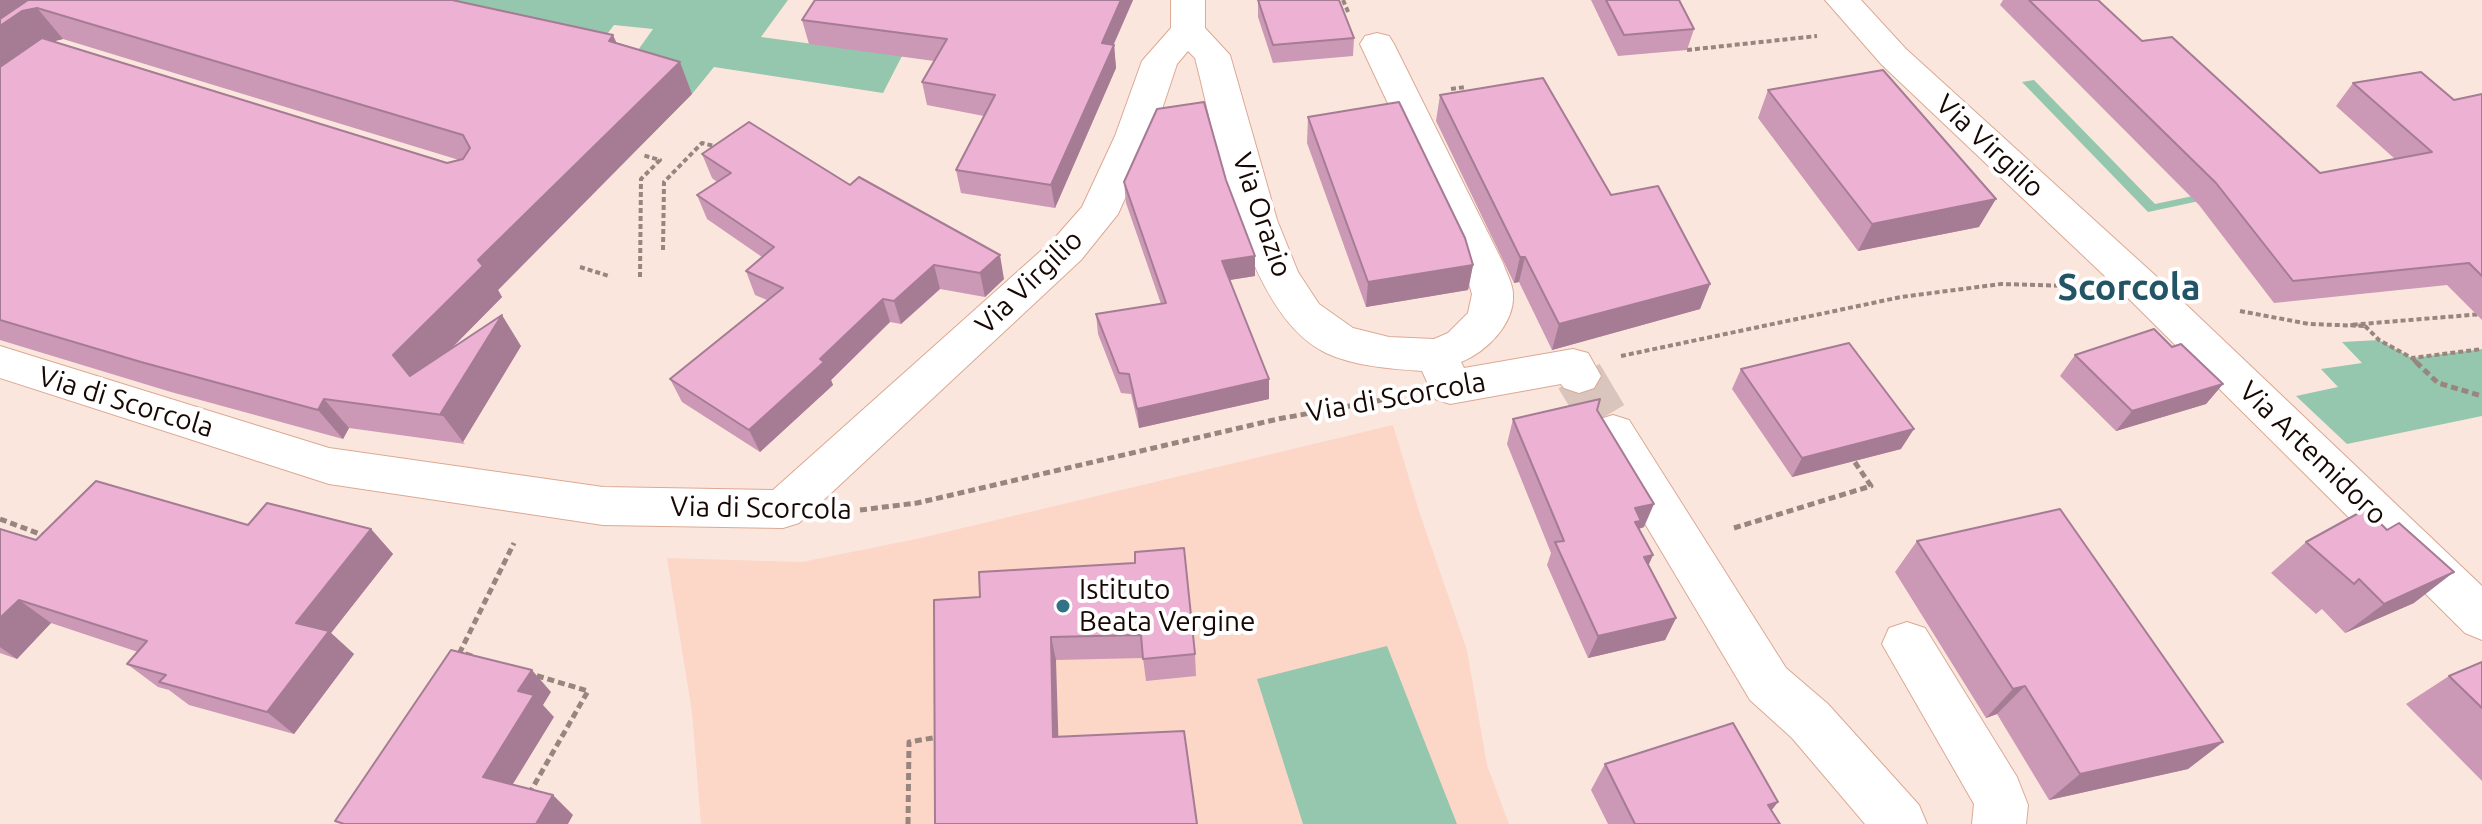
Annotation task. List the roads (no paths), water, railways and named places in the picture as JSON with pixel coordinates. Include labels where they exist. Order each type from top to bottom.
[{"type":"street","name":"Via Virgilio","points":[[1842,0],[1870,31],[2143,288]]},
{"type":"street","name":"Via Virgilio","points":[[783,509],[1067,250],[1098,214],[1134,136],[1160,61],[1188,15]]},
{"type":"street","name":"Via Orazio","points":[[1188,15],[1212,55],[1257,220],[1279,276],[1304,315],[1340,341],[1443,371]]},
{"type":"street","points":[[1377,44],[1483,263],[1493,294],[1487,319],[1443,371]]},
{"type":"street","name":"Via Artemidoro","points":[[2143,288],[2482,618]]},
{"type":"street","name":"Via di Scorcola","points":[[0,362],[329,466],[603,506],[783,509]]},
{"type":"street","name":"Via di Scorcola","points":[[1443,371],[1576,370]]},
{"type":"street","points":[[1613,433],[1768,684],[1810,721],[1900,824]]},
{"type":"street","points":[[1907,644],[1994,787],[2001,805],[1999,824]]},
{"type":"tunnel","points":[[1579,376],[1613,433]]},
{"type":"place","name":"Istituto Beata Vergine","points":[[1063,606]]},
{"type":"district","name":"Scorcola","points":[[2129,288]]}]
